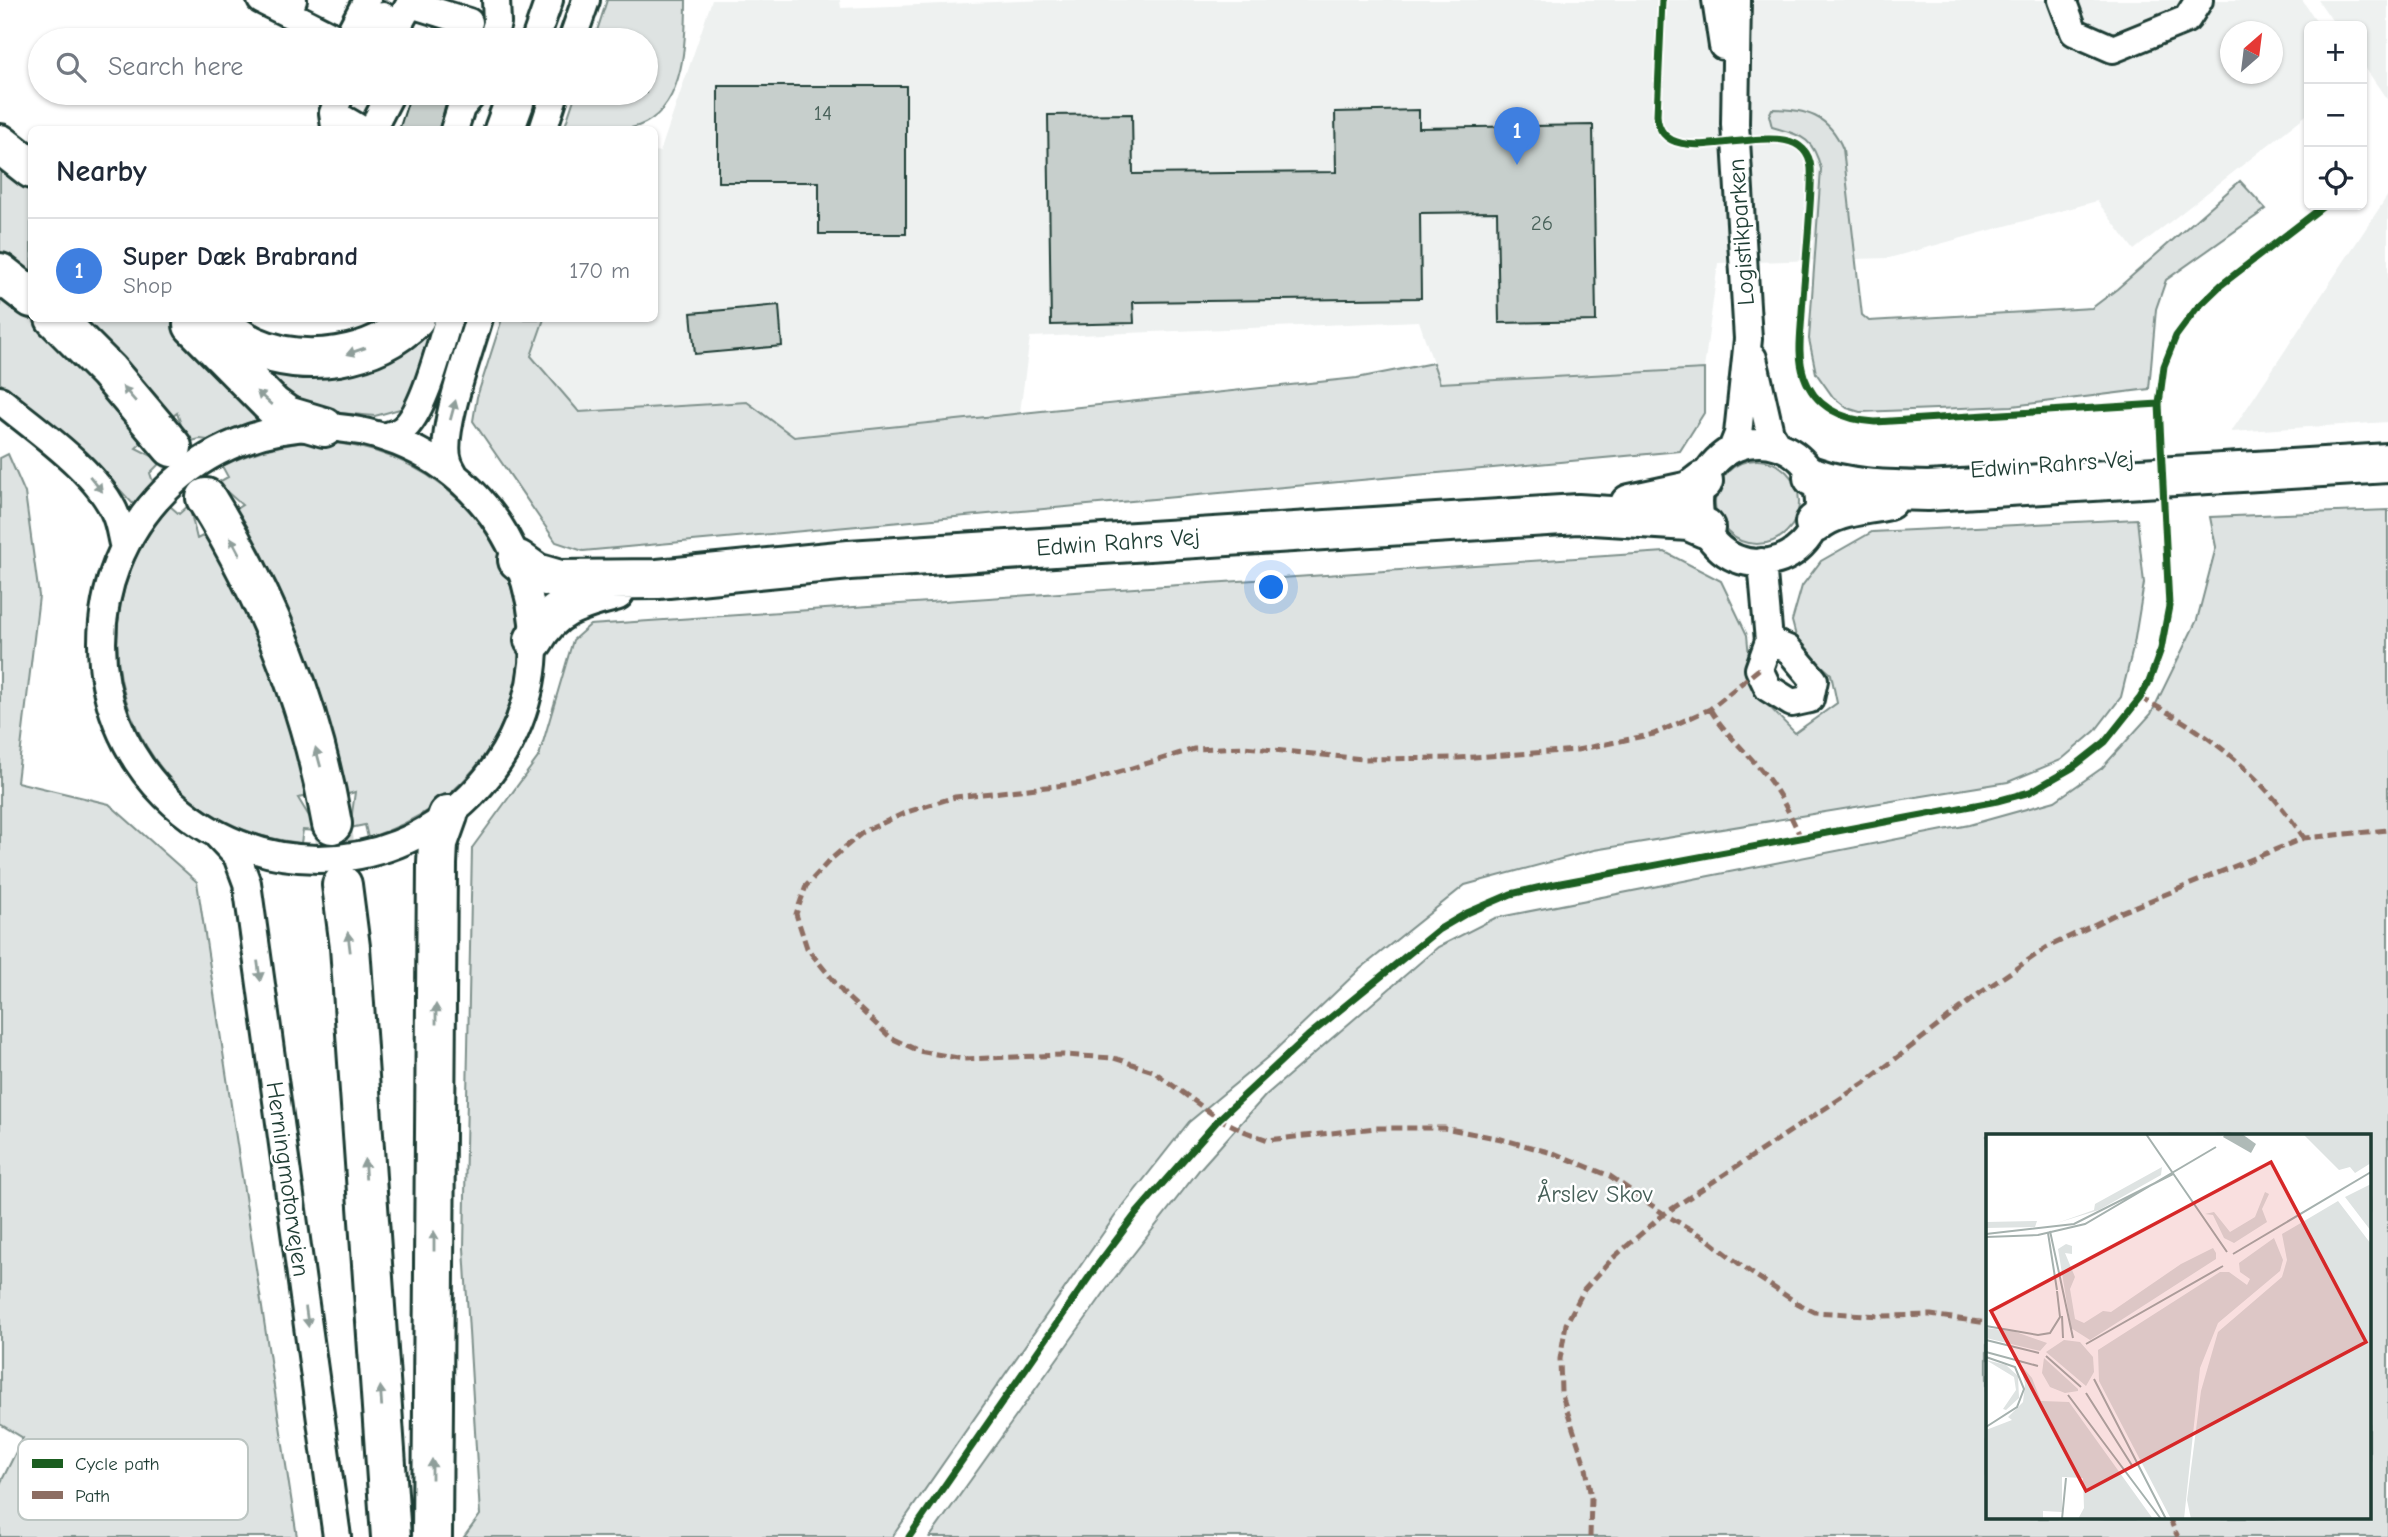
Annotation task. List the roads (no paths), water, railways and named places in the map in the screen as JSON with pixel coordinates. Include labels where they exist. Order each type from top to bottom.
[{"type":"highway","points":[[0,130],[28,152]]},
{"type":"highway","points":[[0,144],[28,166]]},
{"type":"highway","points":[[0,273],[28,295]]},
{"type":"highway","points":[[59,322],[108,371],[172,447]]},
{"type":"highway","points":[[190,322],[272,406],[288,415],[324,427]]},
{"type":"highway","points":[[218,322],[252,345],[295,357],[320,358],[346,355],[371,346],[393,336],[410,322]]},
{"type":"highway","name":"Edwin Rahrs Vej","points":[[1928,491],[2388,463]]},
{"type":"highway","points":[[1813,477],[1870,489],[1928,491]]},
{"type":"highway","points":[[1578,514],[1690,491],[1703,481]]},
{"type":"highway","points":[[1815,523],[1825,515],[1849,508],[1928,491]]},
{"type":"highway","points":[[206,498],[232,539],[277,635],[309,724],[332,824]]},
{"type":"highway","points":[[1578,514],[1689,521],[1705,528]]},
{"type":"highway","name":"Edwin Rahrs Vej","points":[[658,579],[849,560],[1578,514]]},
{"type":"highway","points":[[518,560],[536,573],[560,580],[658,579]]},
{"type":"highway","points":[[534,640],[549,618],[561,610],[586,599],[658,579]]},
{"type":"highway","points":[[432,1537],[437,864],[438,843],[448,815]]},
{"type":"highway","points":[[342,886],[350,947],[391,1537]]},
{"type":"street","points":[[261,0],[290,7],[322,28]]},
{"type":"street","points":[[496,0],[496,28]]},
{"type":"street","points":[[576,28],[586,0]]},
{"type":"street","name":"Logistikparken","points":[[1716,0],[1735,124]]},
{"type":"street","name":"Logistikparken","points":[[1732,449],[1738,434],[1748,339],[1735,124],[1737,0]]},
{"type":"street","points":[[2062,0],[2074,32],[2113,49],[2187,19],[2199,0]]},
{"type":"street","points":[[538,28],[544,5]]},
{"type":"street","points":[[378,28],[389,13]]},
{"type":"street","points":[[365,28],[389,13],[468,22]]},
{"type":"street","points":[[332,112],[370,124],[383,105]]},
{"type":"street","points":[[455,126],[464,105]]},
{"type":"street","points":[[544,126],[551,105]]},
{"type":"street","points":[[383,437],[404,429],[415,415],[423,399],[448,322]]},
{"type":"street","points":[[455,476],[447,460],[448,432],[478,322]]},
{"type":"street","name":"Logistikparken","points":[[1748,339],[1770,433],[1778,446]]},
{"type":"street","points":[[0,400],[87,473],[107,498],[116,515],[124,548]]},
{"type":"street","points":[[324,427],[383,437],[432,460],[455,476],[477,496],[496,520],[518,560],[531,608],[534,640],[528,695],[512,738],[488,777],[448,815],[430,828],[399,843],[345,857],[300,858],[256,849],[215,832],[178,807],[148,776],[125,738],[116,718],[105,676],[102,632],[109,589],[124,548],[136,526],[159,497],[206,458],[251,438],[287,429],[324,427]]},
{"type":"street","points":[[1747,444],[1778,446],[1799,458],[1813,477],[1819,500],[1815,523],[1805,541],[1790,554],[1762,562],[1739,559],[1728,554],[1711,538],[1705,528],[1700,505],[1703,481],[1720,458],[1732,449],[1747,444]]},
{"type":"street","points":[[1762,562],[1769,641]]},
{"type":"street","name":"Herningmotorvejen","points":[[215,832],[237,856],[247,883],[337,1537]]},
{"type":"tunnel","points":[[172,447],[206,498]]},
{"type":"tunnel","points":[[332,824],[342,885]]},
{"type":"place","name":"Super Dæk Brabrand","points":[[1517,165]]},
{"type":"park label","name":"Årslev Skov","points":[[1595,1194]]}]
